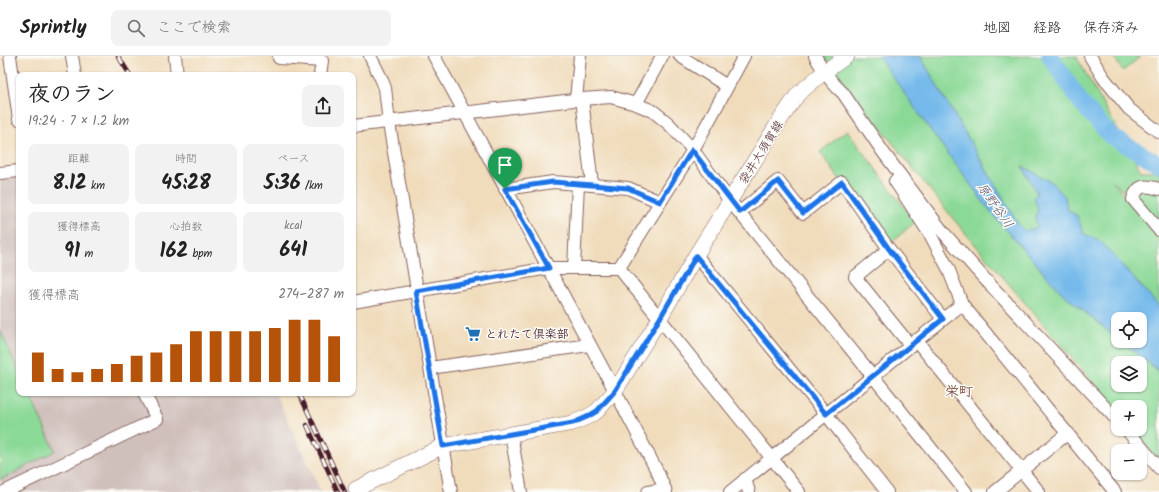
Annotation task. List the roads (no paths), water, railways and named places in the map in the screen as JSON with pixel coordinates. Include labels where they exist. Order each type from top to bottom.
[{"type":"main road","name":"袋井大須賀線","points":[[356,489],[443,446],[573,423],[597,411],[615,391],[696,256],[735,207],[780,120],[798,94],[824,72],[847,56]]},
{"type":"street","points":[[10,56],[16,98]]},
{"type":"street","points":[[72,56],[75,72]]},
{"type":"street","points":[[175,56],[177,72]]},
{"type":"street","points":[[279,56],[279,58],[322,61],[320,72]]},
{"type":"street","points":[[370,56],[385,88],[389,123],[416,291],[451,492]]},
{"type":"street","points":[[434,56],[615,391],[666,490],[648,492]]},
{"type":"street","points":[[580,56],[579,100],[592,185]]},
{"type":"street","points":[[636,104],[662,56]]},
{"type":"street","points":[[680,56],[727,86]]},
{"type":"street","points":[[619,268],[692,150],[744,56]]},
{"type":"street","points":[[815,56],[834,86],[843,93],[883,152],[943,232],[983,277],[1111,414]]},
{"type":"street","points":[[1090,56],[1103,77],[1129,108],[1159,132]]},
{"type":"street","points":[[356,126],[611,97],[636,104],[653,111],[669,124],[692,150],[735,207],[966,492]]},
{"type":"street","points":[[883,152],[894,179],[931,236],[948,268],[962,304],[1115,492]]},
{"type":"street","points":[[0,174],[16,171]]},
{"type":"street","points":[[735,207],[778,181],[803,213],[842,182],[889,249],[943,319]]},
{"type":"street","points":[[505,189],[553,182],[628,188],[660,202]]},
{"type":"street","points":[[574,268],[578,184]]},
{"type":"street","points":[[1159,188],[1142,186],[1136,191],[1132,199],[1159,230]]},
{"type":"street","points":[[889,249],[855,276],[1022,470],[1039,492]]},
{"type":"street","points":[[696,256],[826,414],[887,492]]},
{"type":"street","points":[[356,301],[549,268],[619,268]]},
{"type":"street","points":[[619,268],[800,492]]},
{"type":"street","points":[[730,492],[872,375],[962,304]]},
{"type":"street","points":[[430,368],[589,345]]},
{"type":"street","points":[[4,492],[157,419],[146,396]]},
{"type":"street","points":[[511,434],[521,492]]},
{"type":"street","points":[[995,492],[1068,434]]},
{"type":"street","points":[[1132,436],[1159,468]]},
{"type":"street","points":[[745,480],[749,492]]},
{"type":"water","points":[[878,56],[920,56],[1019,225],[1025,231],[1038,227],[1035,219],[1038,209],[1034,198],[1037,193],[1022,166],[1051,182],[1065,196],[1067,209],[1077,216],[1084,234],[1099,240],[1159,306],[1159,371],[1147,362],[1147,356],[1140,356],[1130,348],[1147,348],[1147,312],[1111,312],[1111,333],[1062,293],[992,214]]},
{"type":"waterway","name":"原野谷川","points":[[1050,56],[1082,104],[1111,136],[1159,164]]},
{"type":"railway","points":[[118,56],[128,72]]},
{"type":"railway","points":[[300,396],[345,492]]},
{"type":"railway","points":[[307,425],[338,492]]},
{"type":"place","name":"とれたて倶楽部","points":[[473,334]]},
{"type":"district","name":"栄町","points":[[959,391]]}]
